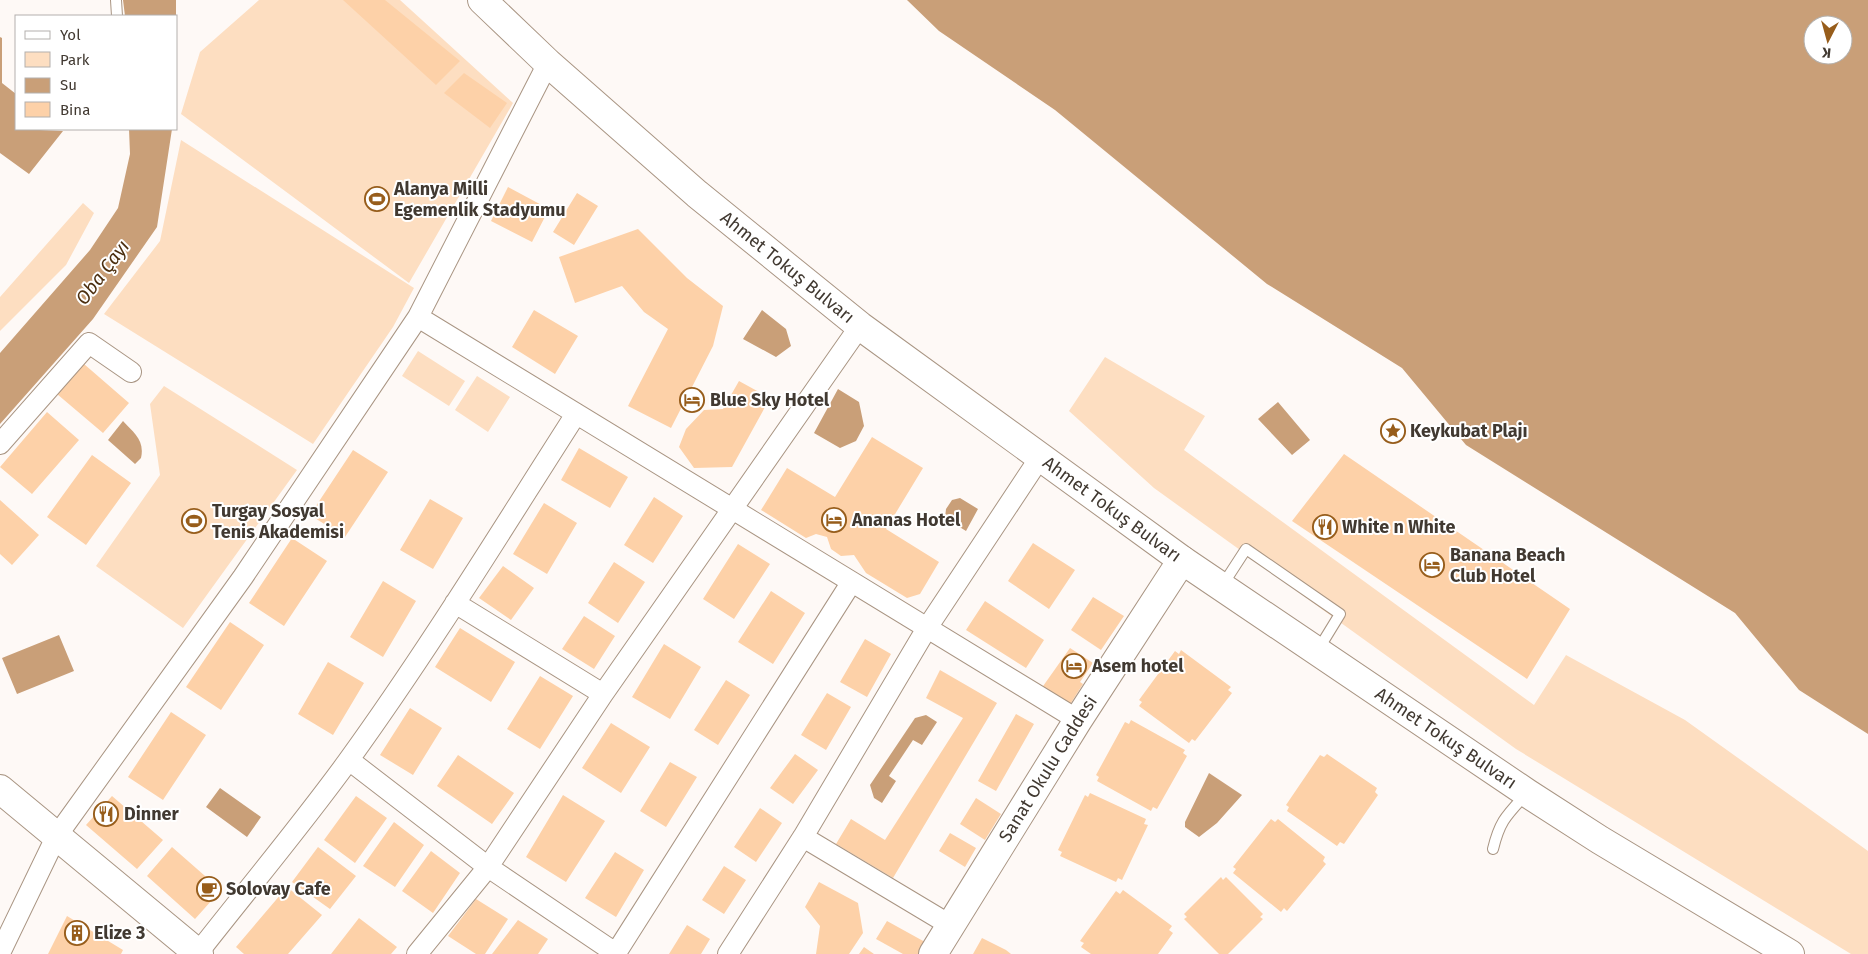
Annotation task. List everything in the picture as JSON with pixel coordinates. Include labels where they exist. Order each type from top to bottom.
[{"type":"main road","name":"Ahmet Tokuş Bulvarı","points":[[482,0],[548,63],[696,194],[860,326],[1182,560],[1527,793],[1600,840],[1790,954]]},
{"type":"main road","name":"Sanat Okulu Caddesi","points":[[933,954],[1078,720],[1182,560]]},
{"type":"main road","points":[[0,789],[198,954]]},
{"type":"street","points":[[0,953],[56,837],[243,577],[418,317],[548,63]]},
{"type":"street","points":[[418,317],[1078,720]]},
{"type":"street","points":[[417,954],[488,867],[603,694],[860,326]]},
{"type":"street","points":[[0,444],[89,343],[131,372]]},
{"type":"street","points":[[198,954],[270,864],[349,760],[455,603],[576,414]]},
{"type":"street","points":[[728,954],[803,837],[927,628],[1041,456]]},
{"type":"street","points":[[349,760],[488,867],[616,953],[851,582]]},
{"type":"street","points":[[455,603],[603,694]]},
{"type":"street","points":[[803,837],[950,925]]},
{"type":"lane","points":[[116,0],[117,15]]},
{"type":"lane","points":[[1222,587],[1246,549],[1340,614],[1317,651]]},
{"type":"lane","points":[[1493,849],[1498,828],[1506,815],[1527,793]]},
{"type":"green space","name":"Alanya Milli Egemenlik Stadyumu","points":[[259,0],[400,0],[513,103],[409,283],[181,114],[200,52]]},
{"type":"green space","points":[[181,140],[414,288],[393,327],[313,444],[104,314],[160,241]]},
{"type":"green space","points":[[83,203],[94,213],[66,265],[0,331],[0,297]]},
{"type":"green space","points":[[418,351],[465,381],[449,406],[402,376]]},
{"type":"green space","points":[[1105,357],[1205,416],[1184,450],[1534,705],[1566,655],[1685,720],[1868,851],[1868,954],[1851,954],[1516,749],[1154,488],[1069,411]]},
{"type":"green space","points":[[477,376],[510,397],[488,432],[455,410]]},
{"type":"green space","name":"Turgay Sosyal Tenis Akademisi","points":[[164,386],[297,470],[183,628],[96,566],[160,475],[150,404]]},
{"type":"water","points":[[123,0],[176,0],[176,15],[125,15]]},
{"type":"water","points":[[907,0],[1868,0],[1868,734],[1799,690],[1735,613],[1466,445],[1402,368],[1267,284],[1055,110],[939,31]]},
{"type":"water","points":[[0,37],[2,38],[2,83],[15,93],[15,130],[63,131],[29,174],[0,153]]},
{"type":"water","name":"Oba Çayı","points":[[129,130],[172,130],[157,227],[93,319],[0,424],[0,353],[90,250],[118,208],[130,154]]},
{"type":"water","points":[[762,310],[786,329],[791,346],[776,357],[743,339]]},
{"type":"water","points":[[838,389],[859,402],[864,426],[856,441],[840,448],[814,433]]},
{"type":"water","points":[[1278,402],[1310,440],[1292,455],[1258,419]]},
{"type":"water","points":[[123,421],[135,433],[140,442],[141,458],[135,464],[108,440]]},
{"type":"water","points":[[960,498],[978,509],[966,531],[945,518],[946,509],[952,500]]},
{"type":"water","points":[[59,635],[74,671],[17,694],[2,658]]},
{"type":"water","points":[[926,715],[937,722],[922,745],[913,740],[889,776],[896,781],[882,803],[874,798],[870,785],[915,718]]},
{"type":"water","points":[[1209,773],[1242,795],[1217,823],[1199,837],[1185,827],[1185,822]]},
{"type":"water","points":[[220,788],[261,817],[247,837],[206,807]]},
{"type":"building","points":[[343,0],[385,0],[460,61],[436,85]]},
{"type":"building","points":[[464,73],[507,103],[490,128],[444,93]]},
{"type":"building","points":[[508,187],[549,209],[532,242],[491,221]]},
{"type":"building","points":[[577,193],[598,206],[574,245],[553,232]]},
{"type":"building","points":[[638,229],[687,278],[723,306],[713,346],[671,428],[628,406],[668,329],[644,312],[622,286],[575,303],[559,257]]},
{"type":"building","points":[[534,310],[578,336],[555,374],[512,347]]},
{"type":"building","points":[[84,364],[129,403],[103,433],[57,394]]},
{"type":"building","points":[[739,381],[770,398],[732,467],[694,468],[679,447],[686,429],[704,410],[723,409]]},
{"type":"building","points":[[47,412],[79,440],[32,494],[0,467]]},
{"type":"building","name":"Ananas Hotel","points":[[872,437],[923,468],[886,529],[939,562],[920,594],[907,598],[866,573],[854,555],[841,556],[831,549],[827,537],[816,534],[806,538],[761,510],[787,468],[835,497]]},
{"type":"building","points":[[579,448],[628,477],[610,508],[561,480]]},
{"type":"building","points":[[353,450],[388,472],[345,537],[310,515]]},
{"type":"building","name":"Banana Beach Club Hotel","points":[[1344,454],[1570,609],[1527,679],[1292,521]]},
{"type":"building","points":[[92,455],[131,483],[86,545],[47,517]]},
{"type":"building","points":[[654,497],[683,516],[653,563],[624,545]]},
{"type":"building","points":[[430,499],[463,518],[433,569],[400,550]]},
{"type":"building","points":[[0,500],[39,535],[12,565],[0,554]]},
{"type":"building","points":[[544,503],[577,523],[547,574],[513,554]]},
{"type":"building","points":[[292,538],[327,561],[284,626],[249,603]]},
{"type":"building","points":[[1033,543],[1075,570],[1049,609],[1008,581]]},
{"type":"building","points":[[738,544],[770,564],[734,619],[703,599]]},
{"type":"building","points":[[614,562],[645,582],[618,623],[588,603]]},
{"type":"building","points":[[503,566],[534,588],[511,620],[479,598]]},
{"type":"building","points":[[383,581],[416,601],[383,657],[350,637]]},
{"type":"building","points":[[771,591],[805,613],[773,664],[738,642]]},
{"type":"building","points":[[1093,597],[1124,616],[1101,650],[1071,630]]},
{"type":"building","points":[[985,601],[1044,640],[1026,668],[966,630]]},
{"type":"building","points":[[584,616],[615,636],[594,669],[562,649]]},
{"type":"building","points":[[230,622],[264,645],[221,710],[186,687]]},
{"type":"building","points":[[460,628],[515,662],[491,702],[435,667]]},
{"type":"building","points":[[865,639],[891,654],[867,697],[840,682]]},
{"type":"building","points":[[664,644],[701,667],[670,719],[632,697]]},
{"type":"building","points":[[1070,648],[1093,663],[1080,682],[1083,684],[1069,706],[1041,689]]},
{"type":"building","points":[[1181,650],[1231,687],[1228,690],[1232,693],[1195,741],[1192,739],[1189,743],[1139,706],[1142,702],[1139,700],[1175,651],[1179,654]]},
{"type":"building","points":[[328,662],[364,683],[333,735],[298,714]]},
{"type":"building","points":[[940,670],[997,703],[893,878],[836,844],[851,819],[885,840],[963,718],[926,698]]},
{"type":"building","points":[[540,676],[573,696],[540,749],[507,729]]},
{"type":"building","points":[[726,680],[750,695],[718,745],[694,730]]},
{"type":"building","points":[[827,693],[851,707],[826,750],[801,735]]},
{"type":"building","points":[[410,708],[442,728],[413,775],[380,755]]},
{"type":"building","points":[[171,712],[206,735],[163,800],[128,777]]},
{"type":"building","points":[[1016,714],[1034,724],[996,791],[978,781]]},
{"type":"building","points":[[1131,720],[1185,750],[1183,753],[1187,756],[1157,809],[1153,807],[1151,811],[1097,781],[1099,777],[1096,775],[1125,722],[1129,724]]},
{"type":"building","points":[[611,723],[650,747],[621,793],[582,768]]},
{"type":"building","points":[[795,754],[818,770],[793,804],[770,788]]},
{"type":"building","points":[[1327,754],[1377,788],[1375,792],[1378,795],[1344,844],[1340,842],[1337,846],[1287,811],[1289,807],[1286,805],[1320,755],[1324,757]]},
{"type":"building","points":[[458,755],[514,793],[492,824],[437,786]]},
{"type":"building","points":[[670,762],[697,777],[666,827],[640,811]]},
{"type":"building","points":[[1090,793],[1146,819],[1144,824],[1148,825],[1122,880],[1118,878],[1116,882],[1060,856],[1062,852],[1058,850],[1085,795],[1088,797]]},
{"type":"building","points":[[563,795],[605,821],[566,882],[526,857]]},
{"type":"building","points":[[112,796],[163,840],[137,869],[86,825]]},
{"type":"building","points":[[356,796],[387,818],[355,863],[324,840]]},
{"type":"building","points":[[976,798],[1001,814],[985,840],[960,824]]},
{"type":"building","points":[[760,808],[782,823],[756,862],[734,847]]},
{"type":"building","points":[[1271,819],[1275,822],[1278,819],[1325,857],[1323,861],[1326,864],[1287,911],[1284,908],[1281,912],[1233,873],[1236,869],[1233,867]]},
{"type":"building","points":[[394,822],[424,845],[395,887],[363,866]]},
{"type":"building","points":[[950,833],[976,848],[965,867],[939,851]]},
{"type":"building","points":[[172,847],[221,890],[195,919],[147,876]]},
{"type":"building","points":[[318,847],[356,876],[330,909],[292,882]]},
{"type":"building","points":[[431,851],[460,873],[433,913],[402,891]]},
{"type":"building","points":[[615,852],[644,870],[616,917],[585,898]]},
{"type":"building","points":[[724,866],[746,880],[724,914],[702,900]]},
{"type":"building","points":[[1221,877],[1223,880],[1226,877],[1263,914],[1260,917],[1263,919],[1228,954],[1219,954],[1184,919],[1187,917],[1184,914]]},
{"type":"building","points":[[819,882],[858,903],[863,933],[849,954],[816,954],[820,926],[805,907]]},
{"type":"building","points":[[287,887],[322,915],[288,954],[244,954],[236,947]]},
{"type":"building","points":[[1123,890],[1172,926],[1169,930],[1173,933],[1158,954],[1091,954],[1081,947],[1084,943],[1080,941],[1116,891],[1120,894]]},
{"type":"building","points":[[476,899],[508,919],[485,954],[476,954],[448,936]]},
{"type":"building","name":"Elize 3","points":[[67,916],[123,950],[121,954],[48,954]]},
{"type":"building","points":[[359,918],[397,947],[391,954],[331,954]]},
{"type":"building","points":[[518,920],[548,939],[538,954],[492,954]]},
{"type":"building","points":[[887,921],[925,942],[919,954],[903,954],[876,939]]},
{"type":"building","points":[[687,925],[710,939],[701,954],[669,954]]},
{"type":"building","points":[[982,938],[1006,950],[1011,954],[973,954]]},
{"type":"building","points":[[864,947],[874,954],[859,954]]},
{"type":"place","name":"Alanya Milli Egemenlik Stadyumu","points":[[377,199]]},
{"type":"place","name":"Blue Sky Hotel","points":[[692,400]]},
{"type":"place","name":"Keykubat Plajı","points":[[1393,431]]},
{"type":"place","name":"Ananas Hotel","points":[[834,520]]},
{"type":"place","name":"Turgay Sosyal Tenis Akademisi","points":[[194,521]]},
{"type":"place","name":"White n White","points":[[1325,527]]},
{"type":"place","name":"Banana Beach Club Hotel","points":[[1432,565]]},
{"type":"place","name":"Asem hotel","points":[[1074,666]]},
{"type":"place","name":"Dinner","points":[[106,814]]},
{"type":"place","name":"Solovay Cafe","points":[[209,889]]},
{"type":"place","name":"Elize 3","points":[[77,933]]}]
